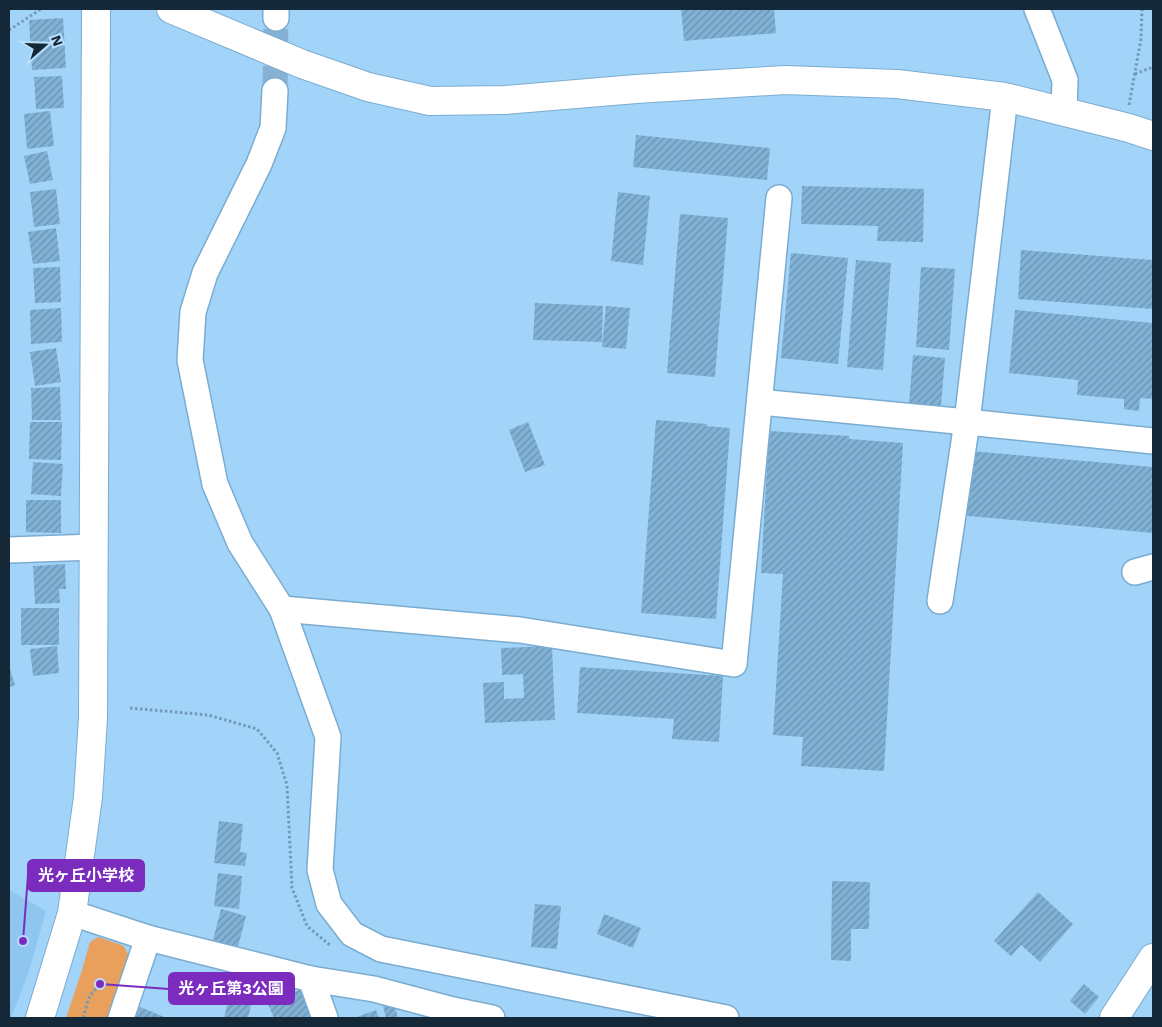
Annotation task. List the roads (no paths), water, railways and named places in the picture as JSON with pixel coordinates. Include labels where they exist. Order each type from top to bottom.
[{"type":"street","points":[[40,1018],[72,913],[88,797],[93,718],[96,9]]},
{"type":"street","points":[[171,9],[302,64],[368,87],[430,101],[505,100],[636,89],[785,80],[897,84],[1004,98],[1125,127],[1153,136]]},
{"type":"street","points":[[1037,9],[1065,80],[1064,112]]},
{"type":"street","points":[[275,91],[273,128],[259,164],[202,280],[192,312],[190,360],[216,484],[240,543],[282,609],[328,737],[320,870],[329,904],[352,934],[381,949],[726,1018]]},
{"type":"street","points":[[940,601],[967,422],[1004,98]]},
{"type":"street","points":[[282,609],[520,630],[734,664],[779,198]]},
{"type":"street","points":[[760,402],[1153,441]]},
{"type":"street","points":[[9,550],[94,547]]},
{"type":"street","points":[[72,913],[148,938],[311,979],[374,989],[455,1014],[492,1018]]},
{"type":"street","points":[[121,1018],[148,938]]},
{"type":"street","points":[[1114,1018],[1153,958]]},
{"type":"street","points":[[311,979],[325,1018]]},
{"type":"tunnel","points":[[275,91],[276,18]]},
{"type":"place","name":"光ヶ丘小学校","points":[[23,941]]},
{"type":"place","name":"光ヶ丘第3公園","points":[[100,984]]}]
